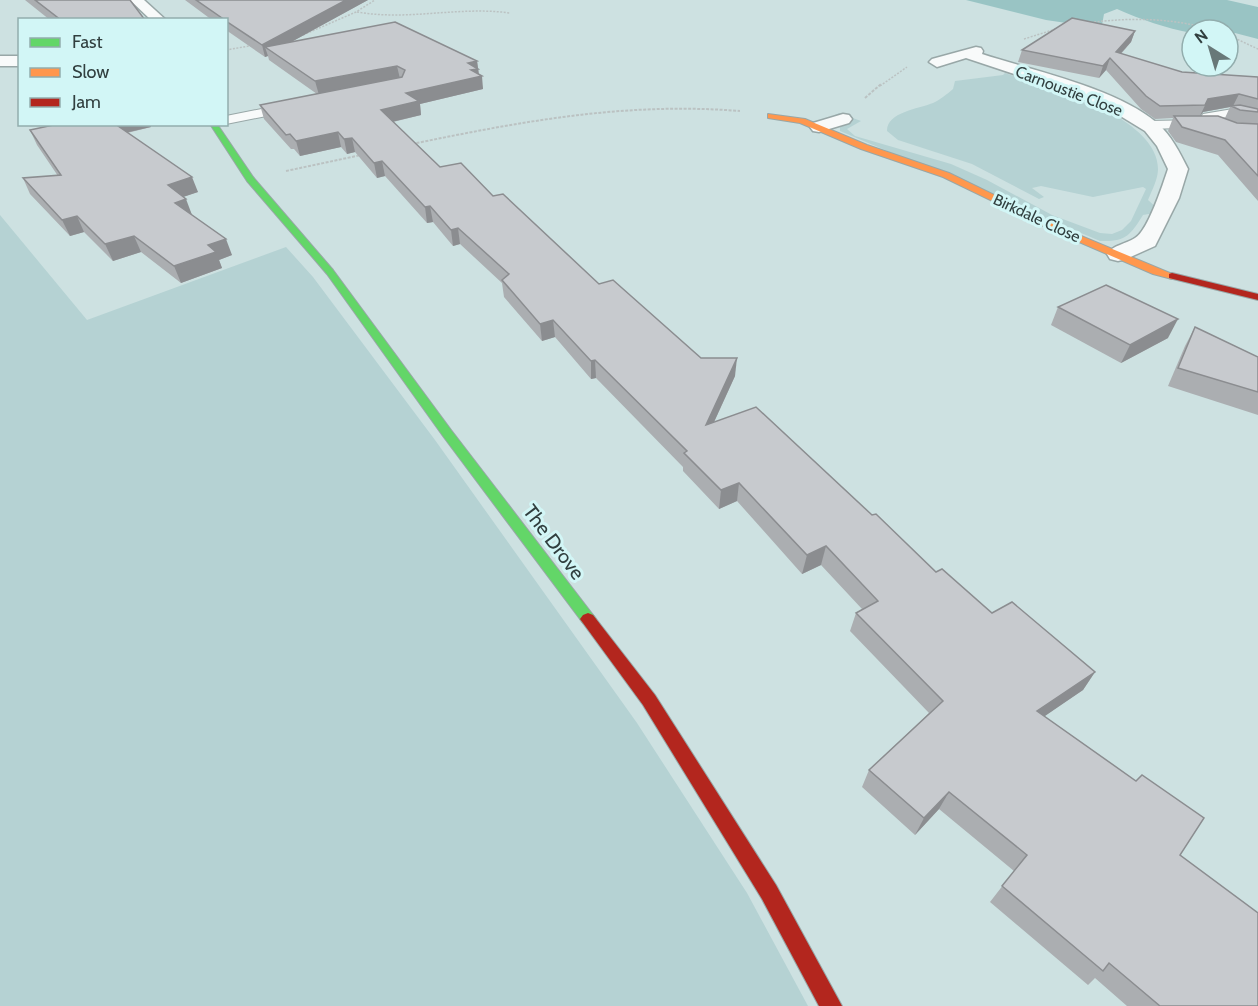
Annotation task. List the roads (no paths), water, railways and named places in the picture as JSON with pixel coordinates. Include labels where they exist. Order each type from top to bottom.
[{"type":"street","points":[[136,0],[158,18]]},
{"type":"street","name":"Carnoustie Close","points":[[937,62],[972,53],[1109,103],[1149,125],[1166,144],[1178,169],[1169,198],[1147,240],[1118,254]]},
{"type":"street","points":[[0,61],[18,61]]},
{"type":"street","name":"Birkdale Close","points":[[771,116],[802,121],[864,147],[968,184],[1059,230],[1156,272],[1220,290],[1258,297]]},
{"type":"street","points":[[819,127],[843,119]]},
{"type":"street","name":"The Drove","points":[[214,126],[250,179],[330,272],[447,433],[649,700],[769,892],[831,1006]]},
{"type":"lane","points":[[228,120],[310,103]]},
{"type":"lane","points":[[1212,124],[1208,117],[1218,113],[1234,113],[1258,119]]},
{"type":"lane","points":[[1149,125],[1212,124],[1230,130],[1258,133]]}]
